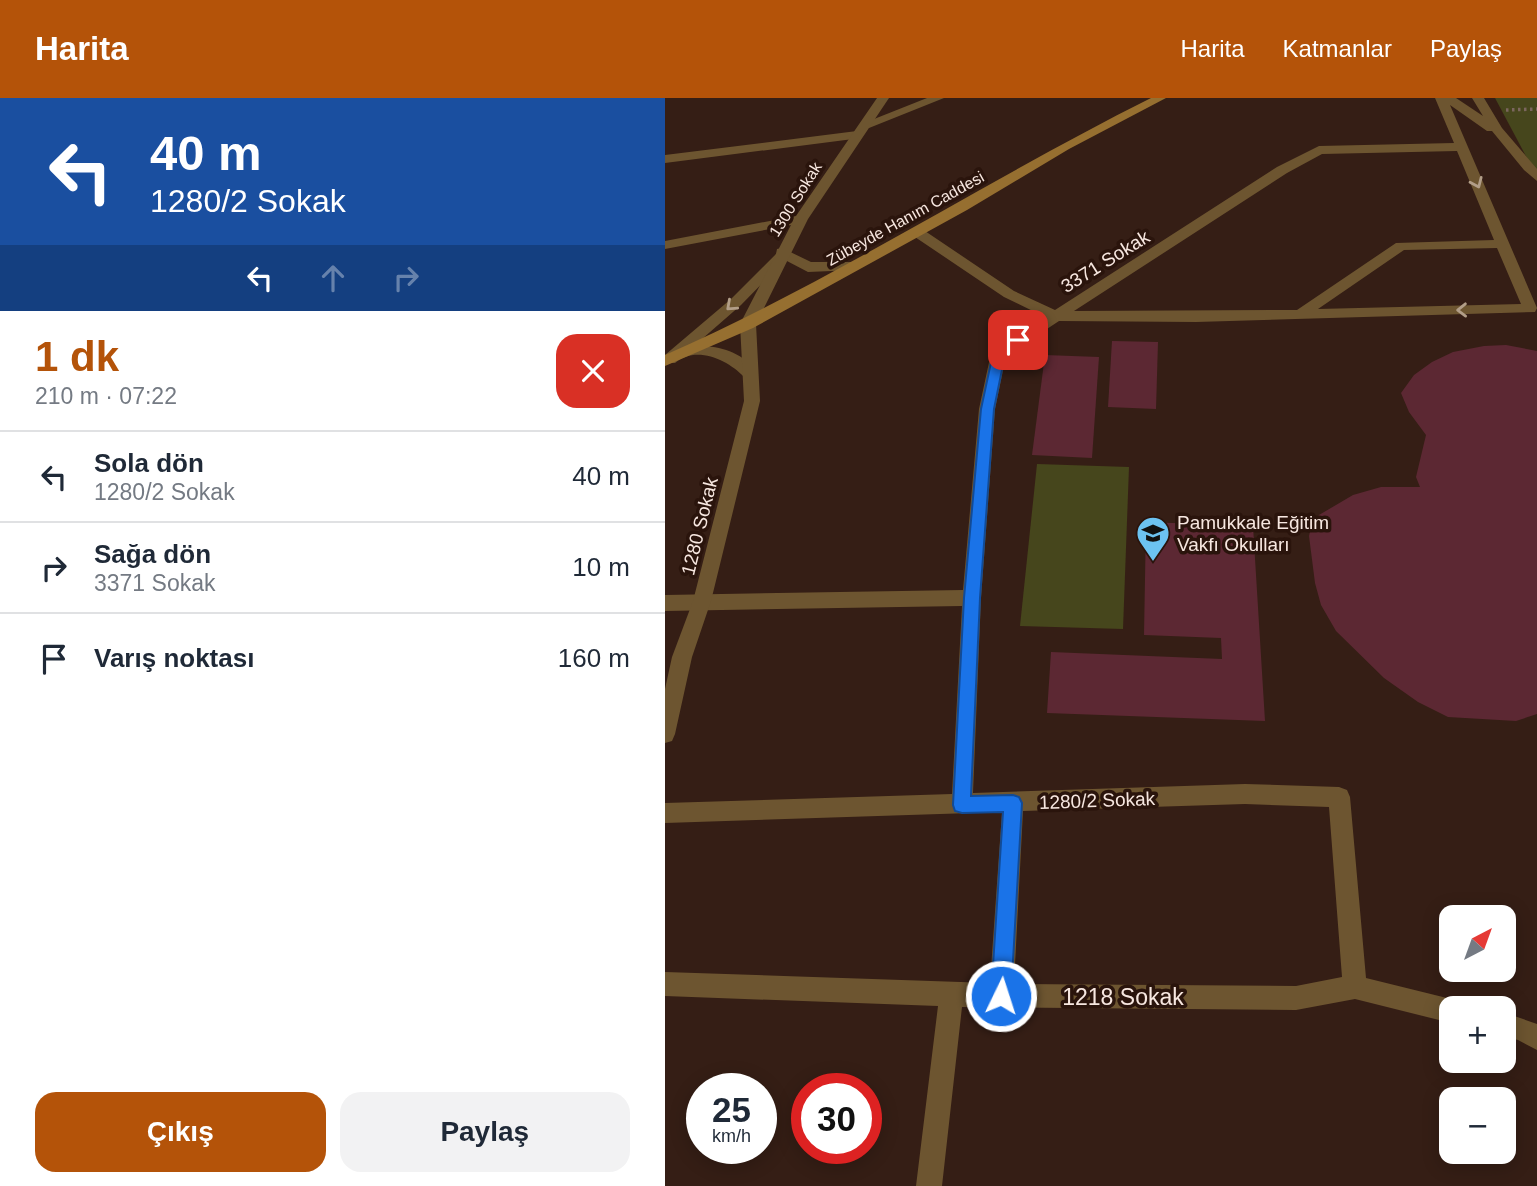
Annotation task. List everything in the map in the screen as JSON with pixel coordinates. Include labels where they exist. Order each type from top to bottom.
[{"type":"main road","name":"Zübeyde Hanım Caddesi","points":[[672,358],[748,324],[917,232],[1062,148],[1160,98]]},
{"type":"street","name":"1300 Sokak","points":[[748,324],[801,219],[883,98]]},
{"type":"street","points":[[665,159],[861,130],[938,98]]},
{"type":"street","points":[[917,232],[1009,294],[1056,316],[1196,317],[1303,312],[1530,309],[1441,98]]},
{"type":"street","points":[[1448,98],[1500,135]]},
{"type":"street","points":[[1481,104],[1517,159],[1537,177]]},
{"type":"street","name":"3371 Sokak","points":[[962,805],[972,598],[988,409],[999,353],[1282,170],[1319,150],[1462,147]]},
{"type":"street","points":[[665,245],[801,219]]},
{"type":"street","points":[[1303,312],[1401,246],[1504,244]]},
{"type":"street","points":[[672,358],[736,302],[781,255],[808,267],[855,266]]},
{"type":"street","name":"1280 Sokak","points":[[665,734],[683,657],[702,601],[752,401],[748,324]]},
{"type":"street","points":[[672,358],[722,352],[739,360],[750,373]]},
{"type":"street","points":[[665,603],[972,598]]},
{"type":"street","name":"1280/2 Sokak","points":[[665,813],[1245,794],[1339,797],[1355,987]]},
{"type":"street","points":[[1001,996],[1013,803]]},
{"type":"street","name":"1218 Sokak","points":[[665,984],[951,995],[1296,998],[1355,987],[1439,1008]]},
{"type":"street","points":[[929,1186],[951,995]]},
{"type":"street","points":[[1516,1027],[1537,1038]]},
{"type":"path","points":[[1481,104],[1537,109]]},
{"type":"shaded area","points":[[1495,98],[1537,98],[1537,177]]},
{"type":"shaded area","points":[[1037,464],[1129,467],[1123,629],[1020,626]]},
{"type":"building","points":[[1112,341],[1158,342],[1156,409],[1108,407]]},
{"type":"building","points":[[1506,345],[1537,351],[1537,714],[1516,721],[1448,717],[1418,702],[1384,678],[1336,631],[1321,605],[1315,583],[1309,536],[1312,523],[1319,515],[1353,495],[1381,487],[1420,487],[1416,477],[1426,435],[1409,412],[1401,393],[1414,375],[1453,352]]},
{"type":"building","points":[[1045,355],[1099,357],[1092,458],[1032,455]]},
{"type":"building","points":[[1146,522],[1253,526],[1265,721],[1047,713],[1051,652],[1222,659],[1221,638],[1144,635]]},
{"type":"place","name":"Pamukkale Eğitim Vakfı Okulları","points":[[1153,563]]},
{"type":"route","points":[[1001,996],[1013,803],[962,805],[972,598],[988,409],[999,353],[1018,340]]}]
